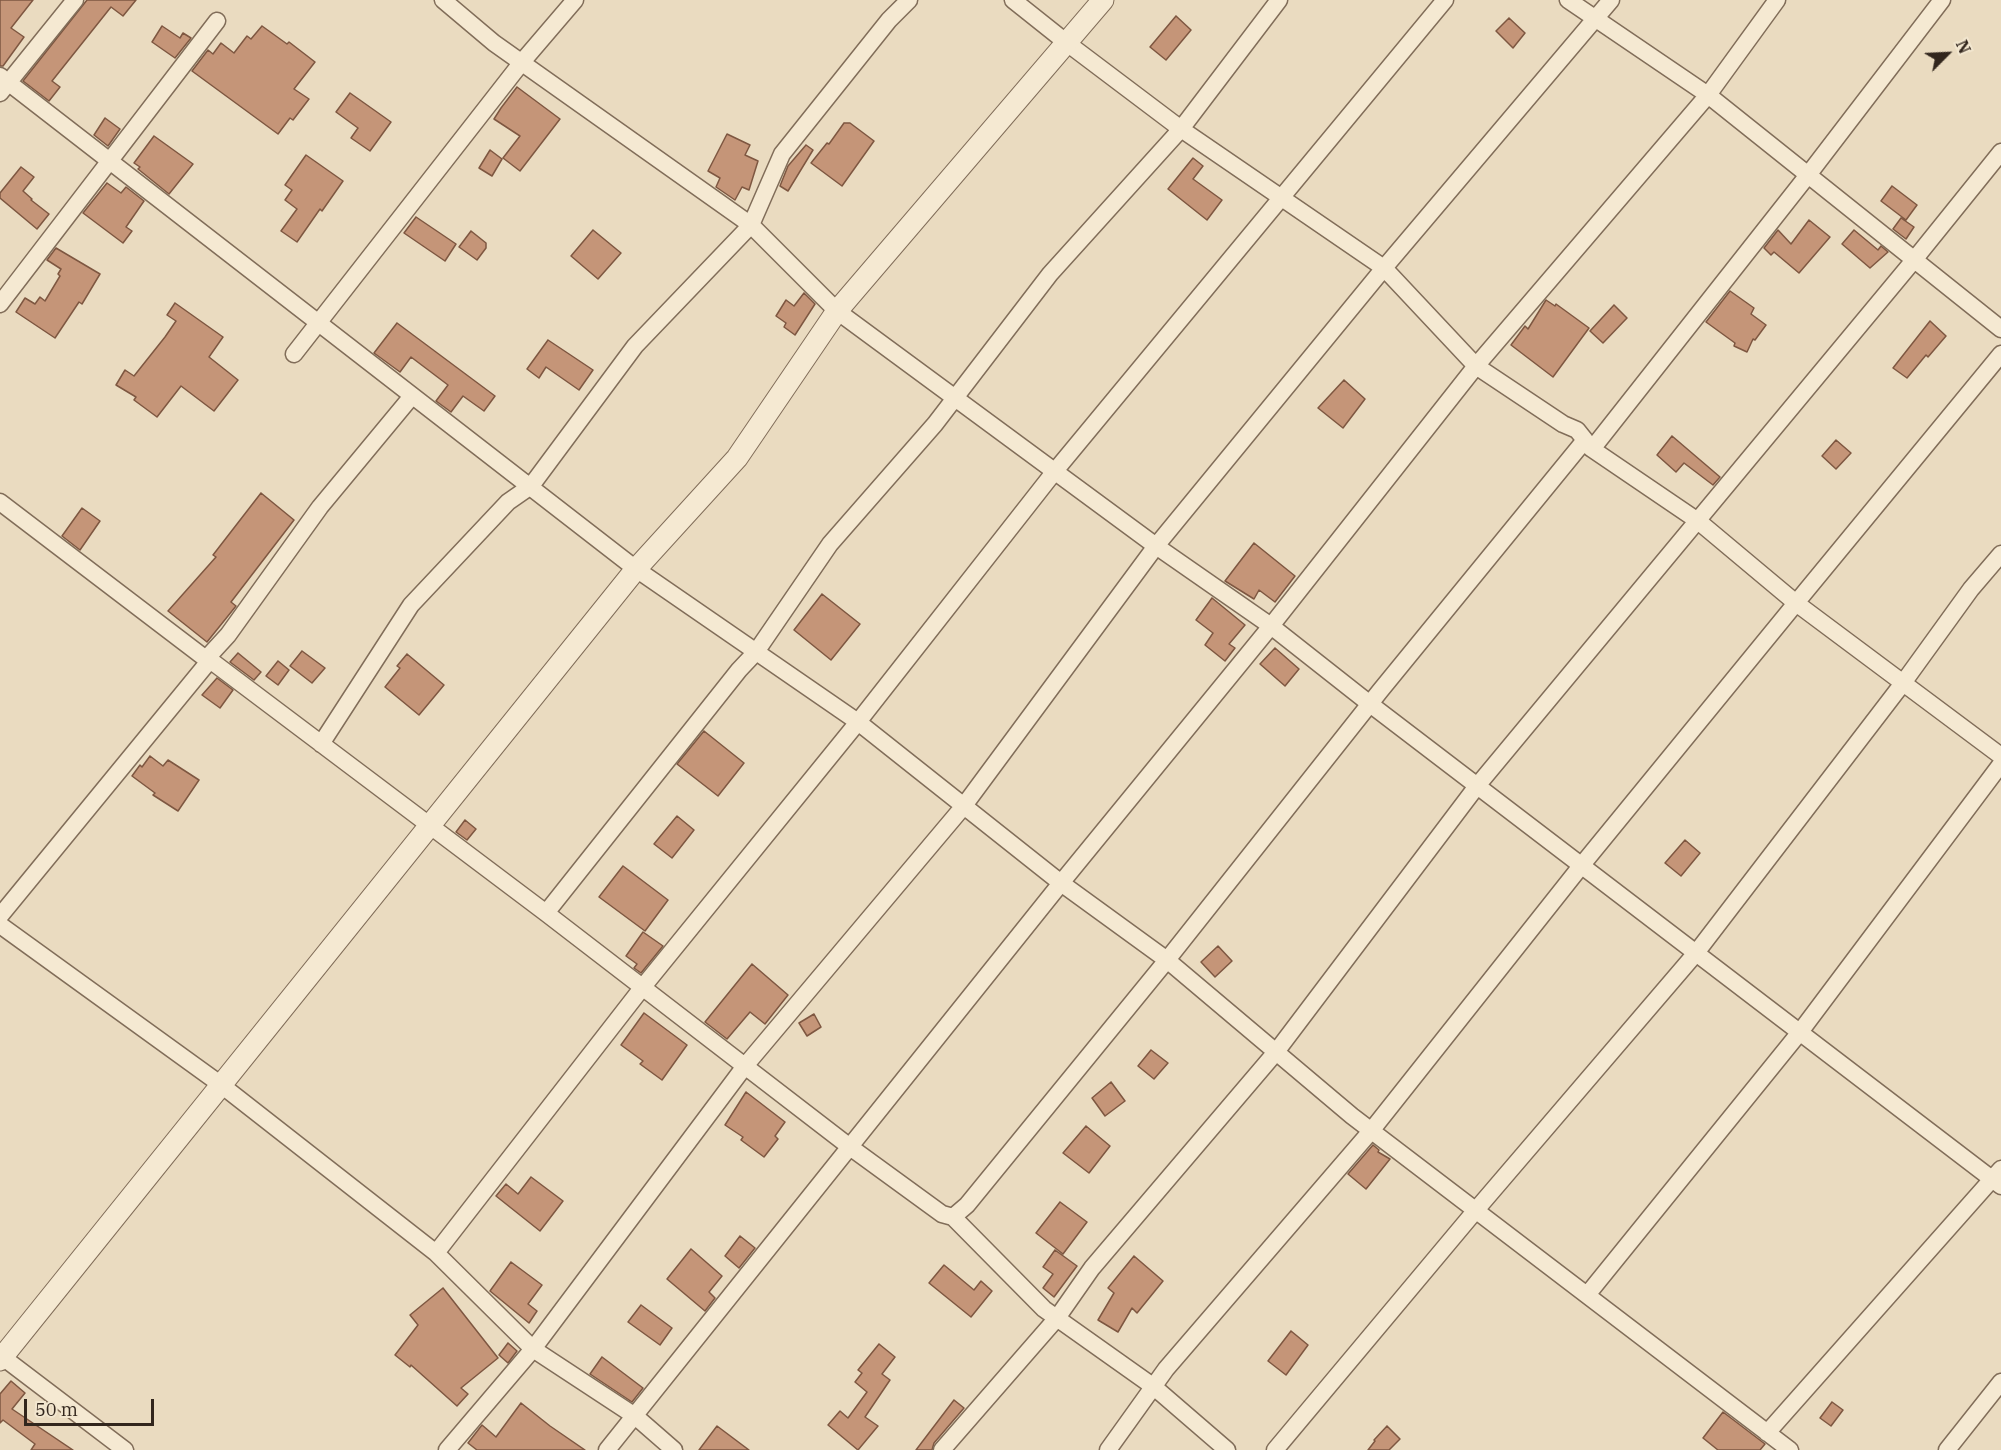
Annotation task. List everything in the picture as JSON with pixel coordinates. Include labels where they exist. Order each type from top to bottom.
[{"type":"street","points":[[75,0],[3,83],[109,160],[636,569],[858,722],[1061,883],[1167,960],[1371,1131],[1790,1450]]},
{"type":"street","points":[[443,0],[494,43],[752,225],[837,311],[1156,546],[1271,626],[1581,866],[1998,1178],[1767,1433]]},
{"type":"street","points":[[294,354],[522,62],[575,0]]},
{"type":"street","points":[[321,744],[411,605],[508,502],[531,486],[634,346],[752,225],[782,154],[889,20],[909,0]]},
{"type":"street","points":[[1013,0],[1066,43],[1181,129],[1384,268],[1476,366],[1563,424],[1577,430],[1588,445],[1698,521],[1796,603],[2001,756]]},
{"type":"street","points":[[125,1450],[1,1357],[636,569],[737,458],[837,311],[1103,0]]},
{"type":"street","points":[[546,913],[756,652],[830,544],[935,424],[1050,274],[1181,129],[1279,0]]},
{"type":"street","points":[[436,1253],[642,988],[858,722],[1055,471],[1445,0]]},
{"type":"street","points":[[1568,0],[1708,95],[2001,329]]},
{"type":"street","points":[[447,1450],[533,1349],[745,1066],[963,807],[1156,546],[1384,268],[1611,0]]},
{"type":"street","points":[[607,1450],[1061,883],[1271,626],[1476,366],[1708,95],[1777,0]]},
{"type":"street","points":[[953,1217],[967,1205],[1167,960],[1370,704],[1588,445],[1808,175],[1942,0]]},
{"type":"street","points":[[0,304],[217,21]]},
{"type":"street","points":[[942,1450],[1057,1318],[1092,1268],[1276,1052],[1477,786],[2001,152]]},
{"type":"street","points":[[1108,1450],[1166,1369],[1371,1131],[1581,866],[2001,354]]},
{"type":"street","points":[[0,916],[235,626],[320,507],[412,396]]},
{"type":"street","points":[[0,502],[546,913],[850,1147],[942,1214],[953,1217],[1044,1309],[1154,1387],[1227,1450]]},
{"type":"street","points":[[1275,1450],[1696,953],[1903,683],[1971,589],[2001,554]]},
{"type":"street","points":[[1587,1295],[1800,1032],[2001,764]]},
{"type":"street","points":[[0,925],[220,1084],[436,1253],[533,1349],[635,1416],[674,1450]]},
{"type":"street","points":[[1947,1450],[2001,1382]]},
{"type":"building","points":[[0,0],[33,0],[11,28],[24,37],[3,66],[0,66]]},
{"type":"building","points":[[87,0],[136,0],[123,16],[111,7],[52,81],[60,87],[49,101],[23,81]]},
{"type":"building","points":[[1176,16],[1191,30],[1166,60],[1150,47]]},
{"type":"building","points":[[1509,18],[1525,33],[1513,48],[1496,31]]},
{"type":"building","points":[[162,26],[180,38],[183,33],[191,38],[175,58],[152,42]]},
{"type":"building","points":[[262,26],[287,44],[289,42],[315,62],[294,89],[309,99],[293,120],[290,118],[278,134],[192,71],[208,50],[213,54],[221,43],[234,53],[247,36],[251,39]]},
{"type":"building","points":[[517,87],[560,119],[520,171],[503,158],[520,136],[494,119]]},
{"type":"building","points":[[350,93],[391,122],[370,151],[351,138],[358,128],[336,112]]},
{"type":"building","points":[[105,118],[120,129],[108,146],[94,135]]},
{"type":"building","points":[[844,123],[850,123],[874,141],[842,186],[811,163]]},
{"type":"building","points":[[727,134],[750,145],[745,155],[758,161],[749,190],[742,187],[735,200],[716,187],[720,178],[708,171]]},
{"type":"building","points":[[154,136],[193,164],[169,194],[138,169],[140,167],[134,163]]},
{"type":"building","points":[[806,145],[813,150],[788,191],[780,186],[788,166]]},
{"type":"building","points":[[490,150],[502,159],[492,176],[479,168]]},
{"type":"building","points":[[306,155],[343,181],[297,242],[281,231],[297,209],[285,200],[292,190],[285,185]]},
{"type":"building","points":[[1193,158],[1203,166],[1193,179],[1222,200],[1207,220],[1168,189]]},
{"type":"building","points":[[21,167],[34,177],[23,191],[49,214],[37,229],[0,198],[0,193]]},
{"type":"building","points":[[107,183],[121,193],[126,187],[144,201],[126,227],[132,231],[123,243],[83,213]]},
{"type":"building","points":[[1892,186],[1917,205],[1906,220],[1881,201]]},
{"type":"building","points":[[416,217],[456,244],[445,261],[404,233]]},
{"type":"building","points":[[1901,218],[1914,227],[1906,239],[1893,229]]},
{"type":"building","points":[[1809,220],[1830,237],[1799,273],[1774,252],[1771,255],[1764,248],[1778,230],[1791,244]]},
{"type":"building","points":[[593,230],[621,253],[598,279],[571,256]]},
{"type":"building","points":[[1854,230],[1878,250],[1881,246],[1888,252],[1870,268],[1842,244]]},
{"type":"building","points":[[471,231],[486,243],[486,248],[477,260],[459,247]]},
{"type":"building","points":[[56,248],[100,274],[82,304],[79,302],[55,338],[16,312],[25,298],[35,304],[40,297],[45,301],[60,276],[58,274],[61,269],[47,260]]},
{"type":"building","points":[[1730,291],[1754,308],[1751,314],[1766,325],[1755,340],[1753,339],[1747,352],[1734,346],[1735,343],[1706,322]]},
{"type":"building","points":[[804,293],[815,304],[795,335],[784,327],[786,323],[776,316],[786,300],[794,306]]},
{"type":"building","points":[[1546,300],[1555,306],[1556,304],[1589,328],[1553,377],[1511,345],[1525,326],[1528,329]]},
{"type":"building","points":[[175,303],[223,337],[209,357],[238,380],[214,411],[181,386],[157,417],[134,400],[136,397],[116,385],[125,370],[134,376],[165,337],[176,321],[167,315]]},
{"type":"building","points":[[1614,305],[1627,318],[1603,343],[1590,331]]},
{"type":"building","points":[[1930,321],[1946,336],[1907,378],[1893,368]]},
{"type":"building","points":[[397,323],[495,396],[484,411],[463,396],[451,412],[436,401],[448,385],[411,357],[400,372],[374,353]]},
{"type":"building","points":[[548,340],[593,370],[579,390],[546,367],[539,378],[527,369]]},
{"type":"building","points":[[1344,380],[1365,399],[1343,428],[1318,408]]},
{"type":"building","points":[[1672,436],[1720,477],[1713,485],[1684,463],[1676,472],[1657,455]]},
{"type":"building","points":[[1836,440],[1851,453],[1836,469],[1822,456]]},
{"type":"building","points":[[261,493],[294,520],[231,602],[236,606],[207,642],[168,611],[216,557],[213,555]]},
{"type":"building","points":[[82,508],[100,521],[80,550],[62,536]]},
{"type":"building","points":[[1254,543],[1295,576],[1275,602],[1259,590],[1254,599],[1225,581]]},
{"type":"building","points":[[822,594],[860,624],[831,660],[794,630]]},
{"type":"building","points":[[1212,598],[1245,625],[1229,644],[1235,648],[1225,661],[1205,645],[1213,633],[1196,620]]},
{"type":"building","points":[[1275,648],[1299,669],[1285,686],[1260,664]]},
{"type":"building","points":[[302,651],[325,668],[312,683],[290,666]]},
{"type":"building","points":[[238,653],[261,672],[254,680],[230,662]]},
{"type":"building","points":[[407,654],[444,685],[419,715],[385,687],[400,668],[397,666]]},
{"type":"building","points":[[278,661],[289,670],[278,685],[266,676]]},
{"type":"building","points":[[217,678],[233,690],[220,708],[202,695]]},
{"type":"building","points":[[704,731],[744,763],[718,796],[677,764]]},
{"type":"building","points":[[150,756],[163,766],[168,760],[199,780],[178,811],[153,795],[155,793],[132,776]]},
{"type":"building","points":[[677,816],[694,830],[672,858],[654,844]]},
{"type":"building","points":[[465,820],[476,829],[467,840],[456,832]]},
{"type":"building","points":[[1685,840],[1700,853],[1681,876],[1665,863]]},
{"type":"building","points":[[623,866],[668,900],[645,931],[599,897]]},
{"type":"building","points":[[643,932],[663,946],[641,973],[634,968],[637,964],[626,956]]},
{"type":"building","points":[[1218,946],[1232,961],[1215,977],[1201,962]]},
{"type":"building","points":[[752,964],[788,995],[765,1024],[750,1012],[727,1039],[705,1022]]},
{"type":"building","points":[[644,1013],[687,1045],[662,1080],[640,1064],[643,1061],[621,1045]]},
{"type":"building","points":[[814,1014],[821,1027],[807,1036],[799,1023]]},
{"type":"building","points":[[1151,1050],[1168,1063],[1154,1079],[1138,1066]]},
{"type":"building","points":[[1111,1082],[1125,1101],[1105,1116],[1092,1098]]},
{"type":"building","points":[[746,1092],[785,1122],[775,1136],[778,1139],[764,1157],[741,1140],[743,1137],[725,1125]]},
{"type":"building","points":[[1086,1126],[1110,1146],[1089,1173],[1063,1153]]},
{"type":"building","points":[[1373,1145],[1379,1150],[1378,1152],[1390,1159],[1366,1189],[1348,1174]]},
{"type":"building","points":[[531,1177],[563,1201],[540,1231],[496,1196],[506,1184],[518,1194]]},
{"type":"building","points":[[1060,1202],[1087,1222],[1063,1254],[1036,1233]]},
{"type":"building","points":[[740,1236],[755,1248],[739,1268],[725,1256]]},
{"type":"building","points":[[691,1249],[722,1276],[709,1292],[715,1298],[705,1311],[667,1279]]},
{"type":"building","points":[[1055,1250],[1077,1266],[1054,1297],[1043,1288],[1053,1274],[1043,1267]]},
{"type":"building","points":[[1134,1256],[1163,1281],[1137,1313],[1132,1308],[1118,1332],[1098,1320],[1114,1293],[1108,1288]]},
{"type":"building","points":[[511,1262],[542,1285],[528,1304],[537,1311],[529,1323],[490,1291]]},
{"type":"building","points":[[944,1265],[974,1290],[981,1281],[992,1291],[971,1317],[929,1283]]},
{"type":"building","points":[[443,1288],[498,1358],[461,1388],[468,1394],[457,1406],[411,1365],[410,1367],[395,1355],[418,1325],[410,1315]]},
{"type":"building","points":[[641,1305],[672,1328],[660,1345],[628,1322]]},
{"type":"building","points":[[1291,1331],[1308,1345],[1286,1375],[1268,1361]]},
{"type":"building","points":[[508,1343],[517,1351],[508,1363],[499,1355]]},
{"type":"building","points":[[879,1344],[895,1357],[882,1374],[890,1380],[865,1417],[878,1426],[858,1450],[828,1425],[840,1411],[848,1418],[867,1392],[855,1382],[862,1373],[858,1370]]},
{"type":"building","points":[[602,1357],[643,1388],[632,1402],[590,1374]]},
{"type":"building","points":[[11,1381],[25,1393],[12,1409],[73,1450],[31,1450],[35,1444],[3,1420],[0,1423],[0,1394]]},
{"type":"building","points":[[954,1400],[964,1408],[934,1443],[932,1450],[916,1450]]},
{"type":"building","points":[[1832,1402],[1843,1410],[1831,1426],[1820,1418]]},
{"type":"building","points":[[521,1403],[585,1450],[477,1450],[468,1443],[482,1425],[496,1437]]},
{"type":"building","points":[[1723,1412],[1765,1444],[1760,1450],[1718,1450],[1703,1438]]},
{"type":"building","points":[[717,1426],[749,1450],[699,1450]]},
{"type":"building","points":[[1387,1426],[1400,1439],[1389,1450],[1368,1450],[1374,1440]]}]
